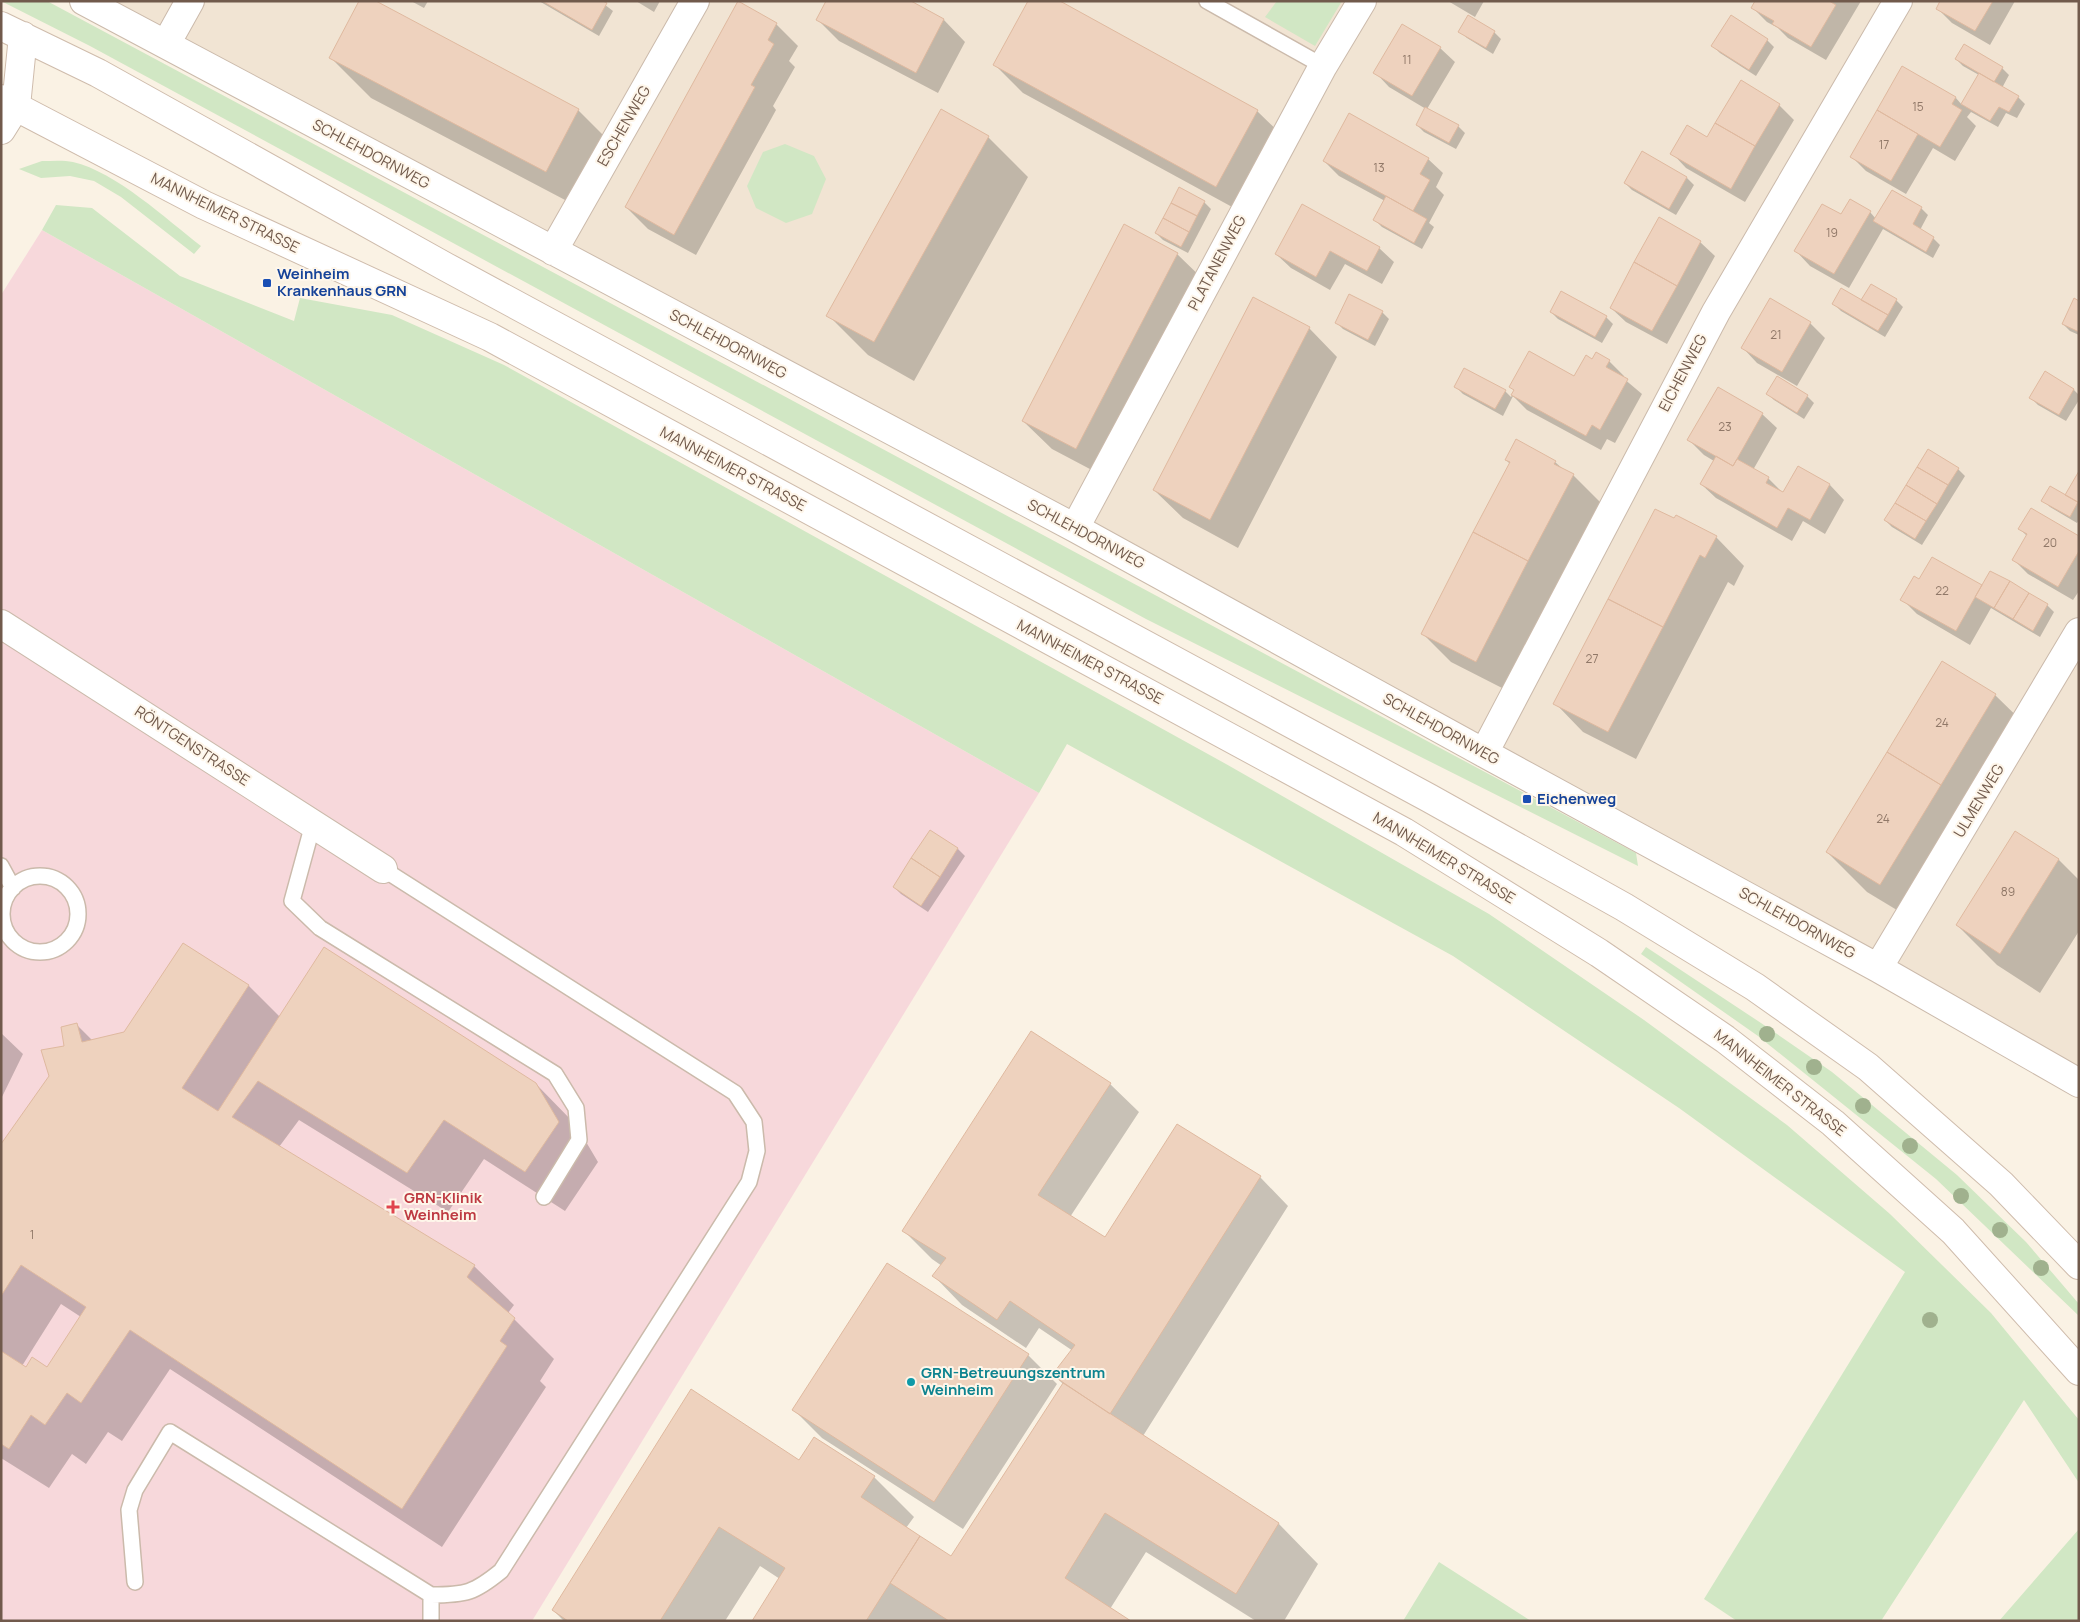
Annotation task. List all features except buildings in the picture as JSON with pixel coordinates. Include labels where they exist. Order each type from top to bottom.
[{"type":"street","name":"SCHLEHDORNWEG","points":[[84,1],[1075,528],[1878,968],[2079,1083]]},
{"type":"street","points":[[166,44],[190,1]]},
{"type":"street","name":"ESCHENWEG","points":[[553,251],[695,1]]},
{"type":"street","name":"PLATANENWEG","points":[[1075,528],[1323,66],[1362,1]]},
{"type":"street","name":"EICHENWEG","points":[[1484,753],[1716,312],[1898,1]]},
{"type":"street","points":[[1,54],[12,31]]},
{"type":"street","points":[[1,130],[8,103],[12,31]]},
{"type":"street","points":[[12,31],[98,73],[446,267],[1429,798],[1624,907],[1755,987],[1868,1067],[2001,1184],[2079,1265]]},
{"type":"street","name":"MANNHEIMER STRASSE","points":[[8,103],[204,205],[490,337],[1404,832],[1599,953],[1725,1039],[1833,1123],[1953,1231],[2079,1370]]},
{"type":"street","name":"RÖNTGENSTRASSE","points":[[1,624],[383,868]]},
{"type":"street","name":"ULMENWEG","points":[[1878,968],[2079,632]]},
{"type":"lane","points":[[1207,1],[1323,66]]},
{"type":"lane","points":[[313,824],[292,901],[320,928],[555,1074],[576,1108],[579,1140],[544,1197]]},
{"type":"lane","points":[[1,866],[13,888]]},
{"type":"lane","points":[[135,1582],[129,1510],[135,1490],[170,1432],[431,1595],[458,1595],[482,1588],[501,1571],[749,1182],[757,1151],[754,1122],[734,1093],[383,868]]},
{"type":"lane","points":[[41,876],[57,880],[69,889],[77,903],[78,919],[73,934],[62,945],[48,951],[32,951],[17,944],[7,932],[2,916],[5,901],[13,888],[26,878],[41,876]]},
{"type":"lane","points":[[431,1595],[431,1621]]},
{"type":"shaded area","points":[[84,1],[2079,1],[2079,1083]]},
{"type":"shaded area","name":"GRN-Klinik Weinheim","points":[[42,230],[1039,793],[532,1621],[1,1621],[1,295]]},
{"type":"green space","points":[[1,1],[47,1],[1636,853],[1638,866],[1146,619],[90,46]]},
{"type":"green space","points":[[1277,1],[1342,1],[1315,46],[1265,17]]},
{"type":"green space","points":[[785,144],[814,156],[826,179],[812,214],[786,223],[756,208],[747,186],[763,152]]},
{"type":"green space","points":[[42,161],[73,162],[89,167],[106,176],[140,198],[201,246],[194,254],[121,197],[94,181],[70,176],[41,178],[19,169]]},
{"type":"green space","points":[[56,205],[92,208],[180,276],[294,321],[300,298],[392,315],[504,365],[1226,764],[1489,914],[1644,1020],[1787,1125],[1890,1214],[1991,1313],[2079,1420],[2079,1483],[2024,1400],[1881,1621],[1737,1621],[1704,1599],[1905,1272],[1679,1108],[1453,956],[1067,744],[1039,793],[42,230]]},
{"type":"green space","points":[[1646,947],[1832,1072],[1957,1175],[2026,1242],[2079,1304],[2079,1316],[1936,1179],[1758,1036],[1641,954]]},
{"type":"green space","points":[[2079,1529],[2079,1621],[1999,1621]]},
{"type":"green space","points":[[1439,1562],[1531,1621],[1403,1621]]},
{"type":"place","name":"Weinheim Krankenhaus GRN","points":[[267,283]]},
{"type":"place","name":"Eichenweg","points":[[1527,799]]},
{"type":"place","name":"GRN-Klinik Weinheim","points":[[393,1207]]},
{"type":"place","name":"GRN-Betreuungszentrum Weinheim","points":[[911,1382]]}]
